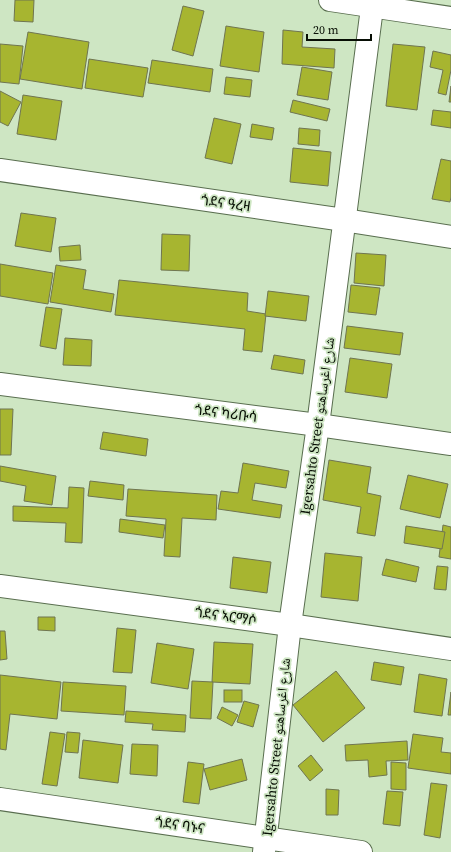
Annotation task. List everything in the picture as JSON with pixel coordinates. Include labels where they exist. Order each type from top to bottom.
[{"type":"street","points":[[330,0],[373,3],[451,18]]},
{"type":"street","name":"Igersahto Street شارع اغرساهتو","points":[[265,845],[290,625],[318,425],[373,3]]},
{"type":"street","name":"ጎደና ዓረዛ","points":[[0,170],[451,237]]},
{"type":"street","name":"ጎደና ካሪቡሳ","points":[[0,384],[318,425],[451,444]]},
{"type":"street","name":"ጎደና ኣርማሶ","points":[[0,586],[290,625],[451,650]]},
{"type":"street","name":"ጎደና ባኑና","points":[[0,799],[265,845],[360,852]]},
{"type":"building","points":[[15,0],[34,0],[33,22],[14,21]]},
{"type":"building","points":[[183,6],[204,11],[193,56],[172,50]]},
{"type":"building","points":[[226,26],[264,32],[259,72],[220,66]]},
{"type":"building","points":[[283,30],[303,32],[302,47],[335,49],[334,68],[282,64]]},
{"type":"building","points":[[28,32],[89,42],[82,89],[20,79]]},
{"type":"building","points":[[0,44],[23,46],[19,84],[0,82]]},
{"type":"building","points":[[393,44],[425,47],[417,110],[386,106]]},
{"type":"building","points":[[433,51],[451,55],[451,70],[446,95],[438,93],[443,70],[430,67]]},
{"type":"building","points":[[89,59],[148,68],[143,97],[85,88]]},
{"type":"building","points":[[152,60],[213,69],[210,92],[148,83]]},
{"type":"building","points":[[302,67],[332,72],[328,100],[297,95]]},
{"type":"building","points":[[226,77],[252,80],[250,97],[224,94]]},
{"type":"building","points":[[451,86],[451,102],[449,102]]},
{"type":"building","points":[[0,91],[21,102],[8,126],[0,122]]},
{"type":"building","points":[[23,95],[62,101],[56,140],[17,134]]},
{"type":"building","points":[[293,100],[330,109],[327,121],[290,112]]},
{"type":"building","points":[[433,110],[451,112],[451,128],[431,125]]},
{"type":"building","points":[[214,118],[241,124],[232,164],[205,158]]},
{"type":"building","points":[[252,124],[274,128],[272,140],[250,137]]},
{"type":"building","points":[[299,128],[320,130],[319,146],[298,144]]},
{"type":"building","points":[[293,148],[331,152],[328,186],[290,182]]},
{"type":"building","points":[[441,159],[451,161],[450,202],[432,199]]},
{"type":"building","points":[[21,213],[56,218],[51,252],[15,246]]},
{"type":"building","points":[[162,234],[190,235],[189,271],[161,270]]},
{"type":"building","points":[[80,245],[81,260],[60,261],[59,247]]},
{"type":"building","points":[[356,253],[386,255],[384,286],[354,283]]},
{"type":"building","points":[[0,264],[53,273],[48,304],[0,296]]},
{"type":"building","points":[[56,265],[86,270],[83,289],[114,294],[111,312],[50,302]]},
{"type":"building","points":[[119,280],[248,293],[247,311],[266,314],[262,352],[243,350],[245,329],[115,315]]},
{"type":"building","points":[[351,285],[380,288],[376,315],[348,312]]},
{"type":"building","points":[[268,291],[309,296],[306,321],[265,316]]},
{"type":"building","points":[[46,307],[62,309],[56,349],[40,346]]},
{"type":"building","points":[[347,326],[403,333],[400,355],[344,348]]},
{"type":"building","points":[[65,338],[92,340],[91,366],[63,365]]},
{"type":"building","points":[[274,355],[305,360],[303,374],[271,369]]},
{"type":"building","points":[[350,358],[392,364],[387,398],[345,392]]},
{"type":"building","points":[[0,409],[13,409],[11,455],[0,455]]},
{"type":"building","points":[[103,432],[148,439],[146,456],[100,449]]},
{"type":"building","points":[[329,460],[371,467],[367,493],[381,496],[375,536],[357,533],[361,507],[323,500]]},
{"type":"building","points":[[243,463],[289,471],[286,488],[255,483],[252,500],[282,505],[280,518],[218,509],[221,491],[238,493]]},
{"type":"building","points":[[0,466],[56,476],[52,505],[24,501],[26,486],[0,481]]},
{"type":"building","points":[[408,475],[448,484],[440,518],[400,509]]},
{"type":"building","points":[[90,481],[124,485],[123,500],[88,496]]},
{"type":"building","points":[[69,487],[84,488],[82,543],[65,542],[66,523],[13,521],[13,506],[68,508]]},
{"type":"building","points":[[128,489],[217,495],[216,520],[182,518],[180,557],[164,556],[166,519],[126,516]]},
{"type":"building","points":[[120,519],[165,525],[163,538],[119,532]]},
{"type":"building","points":[[443,525],[451,527],[451,559],[439,557]]},
{"type":"building","points":[[406,526],[445,532],[442,549],[404,543]]},
{"type":"building","points":[[325,553],[362,557],[358,601],[321,597]]},
{"type":"building","points":[[233,557],[271,562],[267,593],[230,588]]},
{"type":"building","points":[[386,559],[419,567],[416,582],[382,575]]},
{"type":"building","points":[[437,566],[448,567],[446,590],[434,589]]},
{"type":"building","points":[[38,617],[55,617],[55,631],[38,630]]},
{"type":"building","points":[[117,628],[136,630],[132,673],[113,672]]},
{"type":"building","points":[[0,631],[5,631],[7,659],[0,660]]},
{"type":"building","points":[[214,642],[253,644],[250,684],[212,682]]},
{"type":"building","points":[[157,643],[194,649],[188,689],[151,683]]},
{"type":"building","points":[[374,662],[404,667],[401,685],[371,680]]},
{"type":"building","points":[[336,671],[365,708],[323,742],[293,705]]},
{"type":"building","points":[[419,674],[447,679],[442,716],[414,712]]},
{"type":"building","points":[[0,675],[61,682],[57,719],[10,714],[6,750],[0,749]]},
{"type":"building","points":[[192,681],[213,682],[211,719],[190,718]]},
{"type":"building","points":[[63,682],[126,686],[124,715],[61,711]]},
{"type":"building","points":[[224,690],[242,690],[242,702],[224,702]]},
{"type":"building","points":[[451,692],[451,715],[448,715]]},
{"type":"building","points":[[244,701],[259,705],[253,727],[237,722]]},
{"type":"building","points":[[222,707],[238,715],[232,726],[217,718]]},
{"type":"building","points":[[126,711],[186,715],[185,732],[152,730],[153,724],[125,722]]},
{"type":"building","points":[[50,732],[65,734],[57,786],[42,784]]},
{"type":"building","points":[[67,732],[80,733],[78,753],[65,752]]},
{"type":"building","points":[[413,734],[443,738],[441,752],[451,753],[451,774],[408,768]]},
{"type":"building","points":[[83,740],[123,745],[118,783],[79,778]]},
{"type":"building","points":[[407,741],[408,760],[386,761],[387,775],[369,777],[368,760],[346,761],[345,745]]},
{"type":"building","points":[[132,744],[158,745],[157,776],[130,774]]},
{"type":"building","points":[[311,755],[323,770],[310,781],[298,766]]},
{"type":"building","points":[[242,759],[247,780],[210,790],[204,769]]},
{"type":"building","points":[[188,762],[204,764],[199,804],[183,802]]},
{"type":"building","points":[[391,762],[406,763],[406,790],[391,789]]},
{"type":"building","points":[[431,783],[447,785],[440,838],[424,835]]},
{"type":"building","points":[[326,789],[339,790],[338,815],[326,815]]},
{"type":"building","points":[[387,791],[403,792],[400,826],[383,824]]}]
